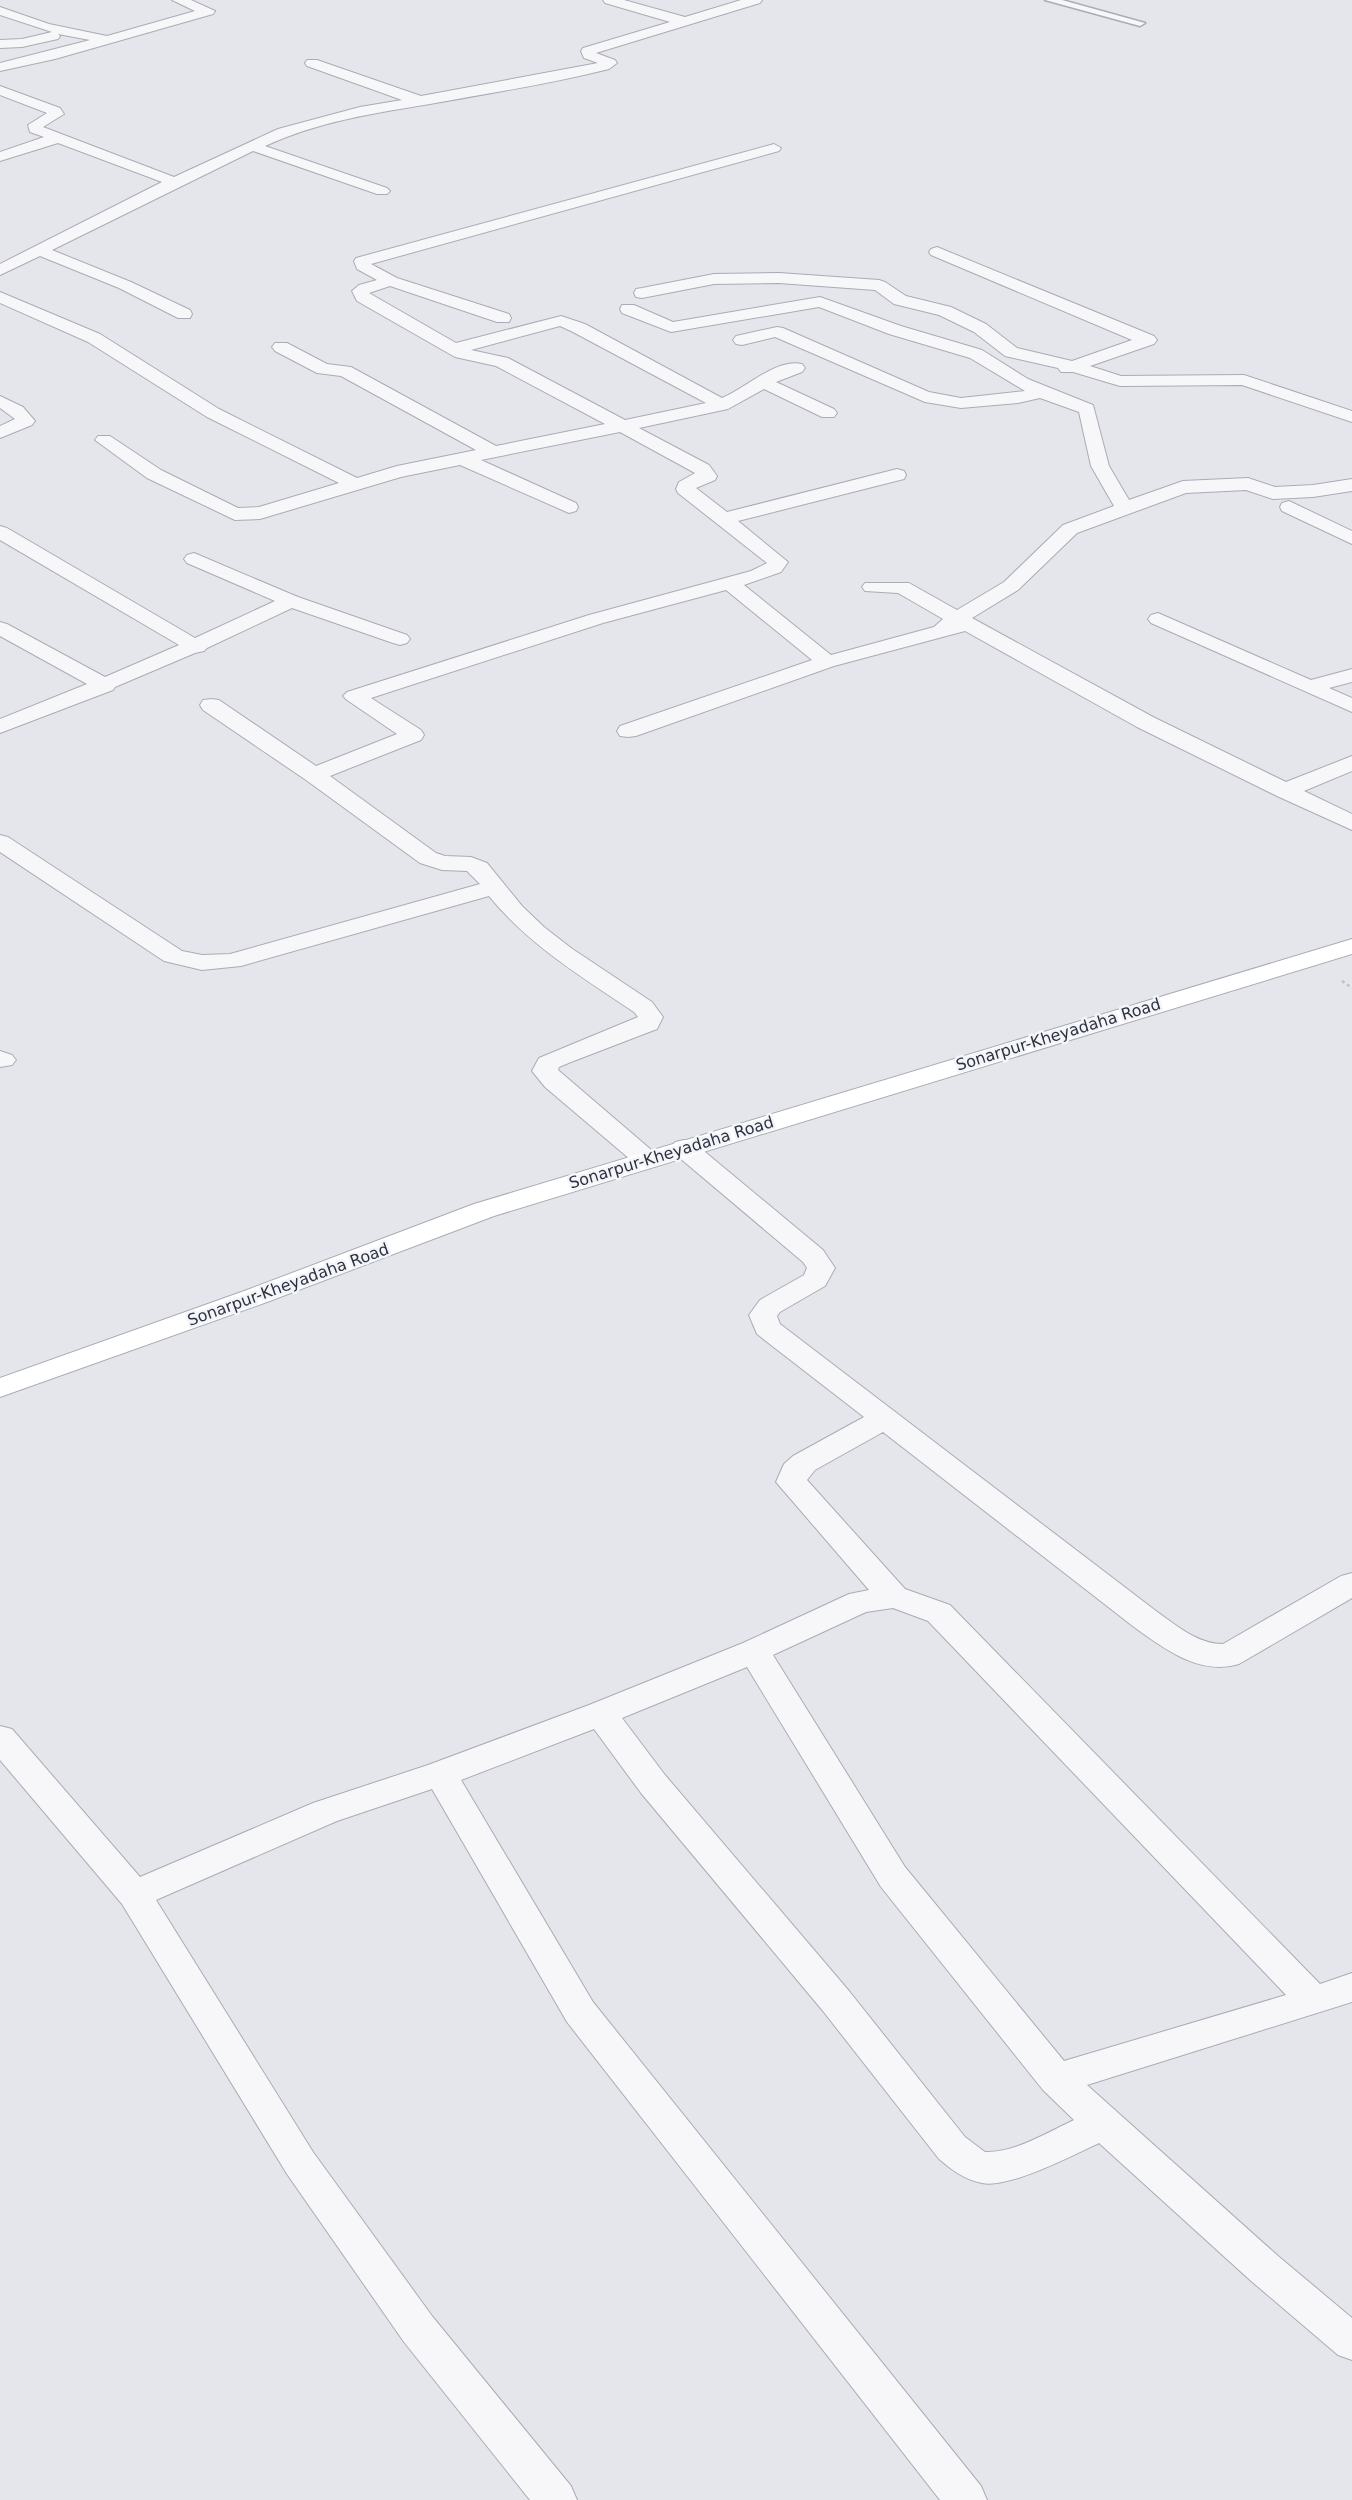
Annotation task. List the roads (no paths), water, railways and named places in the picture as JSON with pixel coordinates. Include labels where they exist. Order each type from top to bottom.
[{"type":"main road","name":"Sonarpur-Kheyadaha Road","points":[[0,1388],[257,1296],[484,1210],[1352,946]]},
{"type":"street","points":[[0,67],[108,40],[208,11],[179,0]]},
{"type":"street","points":[[610,0],[683,21]]},
{"type":"street","points":[[0,270],[175,182],[284,132],[340,116],[604,66],[610,63],[589,55],[588,52],[755,0]]},
{"type":"street","points":[[0,11],[46,27],[74,31],[108,40]]},
{"type":"street","points":[[0,44],[22,43],[74,31]]},
{"type":"street","points":[[312,63],[419,101]]},
{"type":"street","points":[[0,90],[55,111],[57,114],[35,125],[35,129],[175,182]]},
{"type":"street","points":[[0,157],[57,138]]},
{"type":"street","points":[[252,146],[382,191]]},
{"type":"street","points":[[503,318],[391,281],[363,266],[362,261],[774,148]]},
{"type":"street","points":[[38,250],[124,285],[184,314]]},
{"type":"street","points":[[937,252],[1148,340],[1022,383]]},
{"type":"street","points":[[642,293],[714,278],[779,278],[879,285],[900,300],[944,311],[980,328],[1011,352],[1073,366],[1120,381],[1244,380],[1352,417]]},
{"type":"street","points":[[314,775],[413,735],[354,696],[596,619],[730,583],[774,568],[778,562],[686,489],[686,486],[708,476],[707,472],[502,362],[470,356],[454,349],[362,297],[360,291],[365,288],[391,281]]},
{"type":"street","points":[[0,297],[94,338],[214,413],[355,484]]},
{"type":"street","points":[[628,309],[671,327],[820,302],[895,330],[976,354],[1022,383],[1087,409],[1100,466],[1110,486],[1126,509]]},
{"type":"street","points":[[454,349],[561,321],[579,328],[722,405]]},
{"type":"street","points":[[707,321],[796,368]]},
{"type":"street","points":[[742,340],[777,332],[925,397],[961,403],[1018,398],[1041,392]]},
{"type":"street","points":[[280,347],[324,369],[345,371],[492,452]]},
{"type":"street","points":[[104,440],[154,474],[235,514],[260,513],[398,472],[722,405],[748,392],[761,381],[796,368],[838,360]]},
{"type":"street","points":[[761,381],[828,413]]},
{"type":"street","points":[[0,401],[17,411],[26,420],[0,433]]},
{"type":"street","points":[[976,402],[996,413]]},
{"type":"street","points":[[461,458],[569,507]]},
{"type":"street","points":[[723,519],[897,475]]},
{"type":"street","points":[[628,731],[827,662],[936,632],[962,622],[1012,586],[1070,529],[1183,487],[1248,484],[1273,493],[1313,491],[1352,485]]},
{"type":"street","points":[[1289,507],[1352,538]]},
{"type":"street","points":[[0,532],[197,647]]},
{"type":"street","points":[[194,560],[291,600],[400,639]]},
{"type":"street","points":[[730,583],[827,662]]},
{"type":"street","points":[[872,587],[902,587],[1136,718],[1352,823]]},
{"type":"street","points":[[0,727],[106,686],[197,647],[291,600]]},
{"type":"street","points":[[1158,618],[1352,706]]},
{"type":"street","points":[[0,628],[106,686]]},
{"type":"street","points":[[1310,687],[1352,675]]},
{"type":"street","points":[[210,705],[314,775],[414,850],[442,863],[471,864],[479,868],[514,911],[536,932],[562,953],[643,1007],[651,1017],[648,1024],[548,1063],[545,1071],[554,1082],[647,1160]]},
{"type":"street","points":[[1285,791],[1352,763]]},
{"type":"street","points":[[0,842],[173,956],[196,963],[215,964],[232,960],[495,887]]},
{"type":"street","points":[[684,1148],[813,1256],[821,1268],[815,1280],[770,1306],[763,1315],[767,1328],[1145,1619],[1181,1644],[1208,1656],[1228,1656],[1352,1584]]},
{"type":"street","points":[[884,1418],[804,1463],[795,1471],[792,1482],[894,1596],[939,1613],[1314,2001]]},
{"type":"street","points":[[134,1894],[325,1812],[440,1774],[601,1714],[754,1652],[860,1602],[894,1596]]},
{"type":"street","points":[[754,1652],[893,1877],[1056,2079],[1103,2124],[1264,2268],[1352,2342]]},
{"type":"street","points":[[601,1714],[653,1784],[836,2001],[952,2148],[968,2161],[987,2168],[1013,2164],[1103,2124]]},
{"type":"street","points":[[0,1738],[134,1894],[306,2171],[418,2329],[556,2500]]},
{"type":"street","points":[[440,1774],[580,2012],[966,2500]]},
{"type":"street","points":[[1056,2079],[1314,2001],[1352,1987]]},
{"type":"lane","points":[[1050,0],[1140,23]]}]
